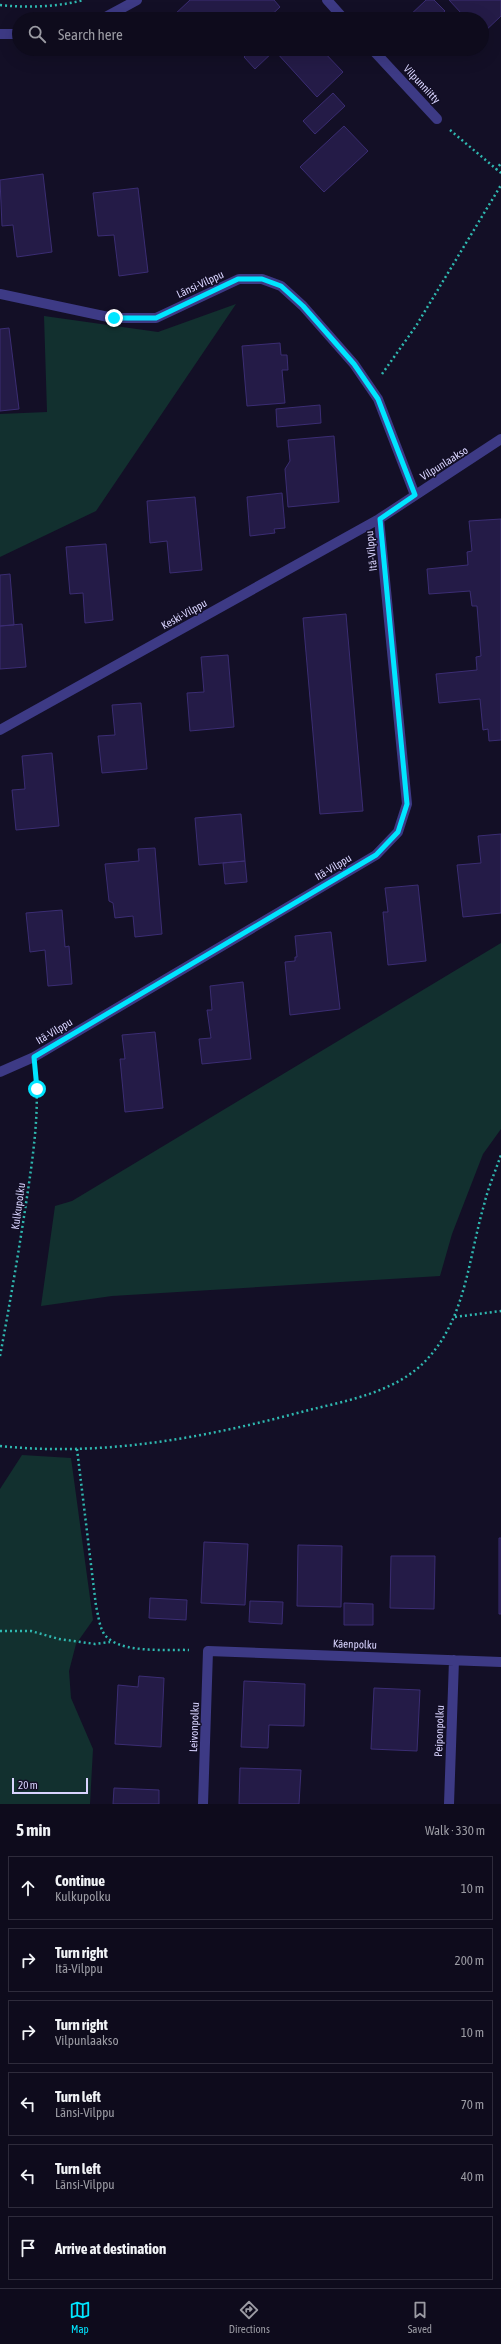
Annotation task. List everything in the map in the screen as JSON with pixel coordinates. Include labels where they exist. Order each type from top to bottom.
[{"type":"street","points":[[115,12],[137,0]]},
{"type":"street","points":[[327,0],[338,12]]},
{"type":"street","points":[[0,34],[12,34]]},
{"type":"street","name":"Vilpunniitty","points":[[378,56],[437,119]]},
{"type":"street","name":"Länsi-Vilppu","points":[[0,294],[114,318],[156,318],[238,279],[262,279],[281,286],[303,306],[354,364],[372,389],[378,399],[394,438],[415,495]]},
{"type":"street","name":"Vilpunlaakso","points":[[380,519],[501,440]]},
{"type":"street","name":"Keski-Vilppu","points":[[0,730],[380,519]]},
{"type":"street","name":"Itä-Vilppu","points":[[0,1072],[34,1057],[376,855],[398,832],[407,804],[380,519]]},
{"type":"street","name":"Käenpolku","points":[[208,1651],[501,1662]]},
{"type":"street","name":"Leivonpolku","points":[[203,1804],[208,1651]]},
{"type":"street","name":"Peiponpolku","points":[[449,1804],[454,1660]]},
{"type":"path","points":[[0,5],[48,7],[84,0]]},
{"type":"path","points":[[437,119],[501,173]]},
{"type":"path","points":[[496,170],[501,162]]},
{"type":"path","points":[[372,389],[416,326],[501,185]]},
{"type":"path","name":"Kulkupolku","points":[[0,1356],[15,1277],[37,1122],[34,1057]]},
{"type":"path","points":[[0,1446],[39,1450],[77,1450],[149,1444],[209,1434],[264,1422],[387,1387],[410,1375],[429,1358],[455,1317],[484,1205],[501,1155]]},
{"type":"path","points":[[455,1317],[501,1311]]},
{"type":"path","points":[[77,1450],[96,1606],[102,1631],[110,1642],[122,1648],[208,1651]]},
{"type":"path","points":[[0,1631],[31,1631],[59,1639],[95,1644],[110,1642]]},
{"type":"green space","points":[[236,304],[96,511],[0,557],[0,414],[47,412],[44,316],[158,332]]},
{"type":"green space","points":[[501,943],[501,1129],[483,1154],[452,1234],[440,1276],[112,1296],[41,1306],[55,1206],[72,1201]]},
{"type":"green space","points":[[22,1455],[71,1458],[93,1620],[76,1644],[69,1671],[71,1698],[93,1749],[90,1804],[0,1804],[0,1489]]},
{"type":"building","points":[[190,0],[274,0],[280,7],[275,12],[177,12]]},
{"type":"building","points":[[426,0],[434,0],[445,11],[444,12],[413,12]]},
{"type":"building","points":[[449,0],[501,0],[501,16],[489,27],[489,12],[460,12]]},
{"type":"building","points":[[245,56],[269,56],[255,69],[244,57]]},
{"type":"building","points":[[280,56],[328,56],[343,72],[317,97]]},
{"type":"building","points":[[333,93],[345,106],[315,134],[303,121]]},
{"type":"building","points":[[344,126],[368,151],[324,192],[300,167]]},
{"type":"building","points":[[43,174],[52,252],[17,257],[13,225],[2,226],[0,180]]},
{"type":"building","points":[[138,188],[148,272],[119,276],[114,235],[98,236],[93,193]]},
{"type":"building","points":[[9,328],[19,409],[0,411],[0,329]]},
{"type":"building","points":[[280,343],[281,355],[287,355],[288,370],[282,370],[285,403],[247,406],[242,346]]},
{"type":"building","points":[[320,405],[321,423],[277,427],[276,409]]},
{"type":"building","points":[[334,436],[339,502],[288,507],[285,469],[290,461],[288,440]]},
{"type":"building","points":[[282,493],[285,528],[274,529],[275,533],[250,536],[247,497]]},
{"type":"building","points":[[195,497],[202,570],[170,573],[167,541],[150,543],[147,501]]},
{"type":"building","points":[[501,519],[501,740],[489,741],[488,729],[483,730],[480,699],[439,703],[436,674],[477,670],[476,657],[481,656],[477,606],[472,606],[470,591],[429,594],[427,569],[468,565],[467,552],[472,551],[469,521]]},
{"type":"building","points":[[106,544],[113,620],[85,623],[83,593],[70,594],[66,547]]},
{"type":"building","points":[[10,574],[14,625],[0,626],[0,575]]},
{"type":"building","points":[[346,614],[363,811],[320,814],[303,618]]},
{"type":"building","points":[[22,624],[26,667],[0,669],[0,626]]},
{"type":"building","points":[[228,655],[234,727],[190,731],[187,693],[204,692],[201,657]]},
{"type":"building","points":[[141,703],[147,769],[102,773],[98,736],[115,735],[112,705]]},
{"type":"building","points":[[52,753],[59,826],[16,830],[12,790],[25,789],[22,756]]},
{"type":"building","points":[[241,814],[245,861],[199,865],[195,818]]},
{"type":"building","points":[[501,834],[501,913],[463,917],[457,865],[481,863],[478,836]]},
{"type":"building","points":[[155,848],[162,934],[135,937],[133,916],[115,918],[113,903],[109,901],[105,864],[139,861],[138,849]]},
{"type":"building","points":[[245,861],[247,882],[225,884],[223,863]]},
{"type":"building","points":[[418,885],[426,961],[388,965],[383,912],[388,912],[385,888]]},
{"type":"building","points":[[62,910],[65,947],[69,946],[72,984],[48,986],[45,950],[30,952],[26,913]]},
{"type":"building","points":[[331,932],[340,1009],[290,1015],[285,962],[295,961],[295,957],[297,957],[295,936]]},
{"type":"building","points":[[243,982],[251,1059],[202,1064],[199,1039],[211,1038],[207,1010],[212,1010],[210,986]]},
{"type":"building","points":[[155,1032],[163,1108],[125,1112],[120,1059],[125,1059],[122,1035]]},
{"type":"building","points":[[499,1538],[501,1538],[501,1614],[499,1614]]},
{"type":"building","points":[[204,1542],[248,1544],[245,1605],[201,1603]]},
{"type":"building","points":[[298,1545],[342,1546],[341,1607],[297,1606]]},
{"type":"building","points":[[391,1556],[435,1556],[434,1609],[390,1608]]},
{"type":"building","points":[[150,1598],[187,1600],[186,1620],[149,1618]]},
{"type":"building","points":[[250,1601],[283,1602],[282,1624],[249,1622]]},
{"type":"building","points":[[344,1603],[373,1604],[373,1625],[344,1625]]},
{"type":"building","points":[[139,1676],[164,1678],[161,1747],[115,1744],[118,1685],[138,1687]]},
{"type":"building","points":[[244,1681],[305,1684],[304,1726],[269,1725],[268,1748],[241,1747]]},
{"type":"building","points":[[374,1688],[420,1690],[417,1751],[371,1749]]},
{"type":"building","points":[[240,1768],[301,1770],[299,1804],[239,1804]]},
{"type":"building","points":[[114,1788],[159,1790],[159,1804],[113,1804]]},
{"type":"route","points":[[37,1089],[34,1057],[376,855],[398,832],[407,804],[380,519],[415,495],[400,451],[378,399],[354,364],[303,306],[281,286],[262,279],[238,279],[156,318],[114,318]]}]
